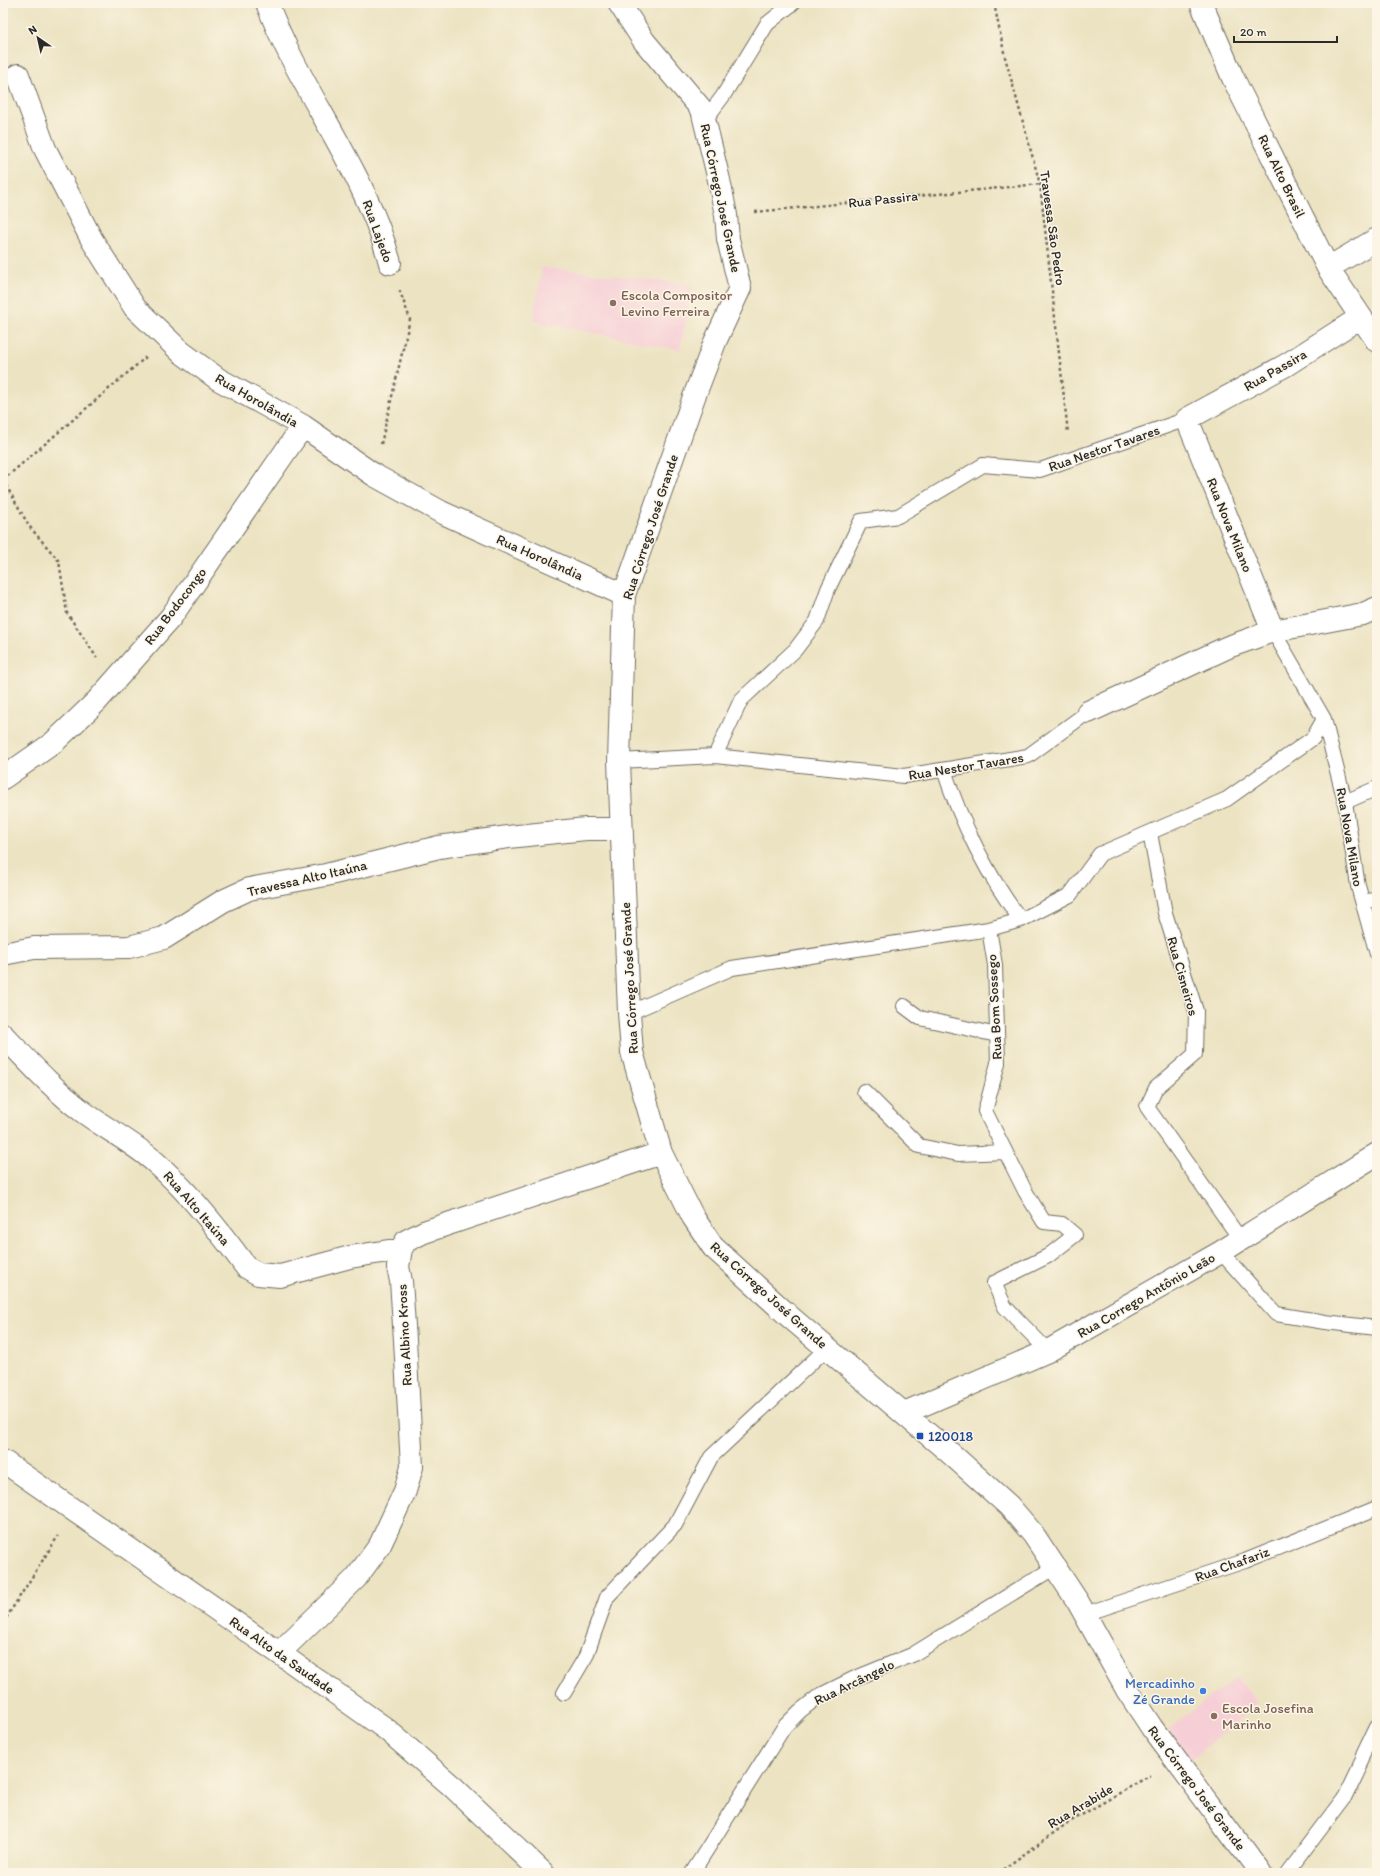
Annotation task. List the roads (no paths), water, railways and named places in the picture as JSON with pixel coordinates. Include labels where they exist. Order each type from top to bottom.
[{"type":"street","name":"Rua Lajedo","points":[[267,3],[279,35],[358,179],[383,238],[390,263]]},
{"type":"street","name":"Rua Córrego José Grande","points":[[619,3],[644,41],[702,110],[726,215],[728,239],[740,288],[715,342],[694,396],[624,595],[619,761],[629,1013],[632,1052],[661,1153],[693,1217],[713,1248],[790,1317],[904,1413],[1009,1506],[1033,1534],[1085,1614],[1126,1690],[1176,1761],[1260,1873]]},
{"type":"street","name":"Rua Alto Brasil","points":[[1201,3],[1233,78],[1328,268],[1377,341]]},
{"type":"street","name":"Rua Horolândia","points":[[18,75],[45,149],[92,240],[135,308],[181,352],[218,379],[303,426],[374,475],[441,512],[624,595]]},
{"type":"street","points":[[1328,268],[1377,239]]},
{"type":"street","name":"Rua Passira","points":[[1187,419],[1286,366],[1361,317]]},
{"type":"street","name":"Rua Nova Milano","points":[[1187,419],[1273,631]]},
{"type":"street","name":"Rua Bodocongo","points":[[3,778],[53,743],[113,683],[171,617],[303,426]]},
{"type":"street","name":"Rua Nestor Tavares","points":[[1088,712],[1228,647],[1273,631],[1363,614],[1377,608]]},
{"type":"street","name":"Travessa Alto Itaúna","points":[[3,954],[34,948],[129,947],[164,938],[223,901],[249,889],[326,874],[439,847],[508,837],[586,829],[621,830]]},
{"type":"street","name":"Rua Alto Itaúna","points":[[3,1035],[33,1066],[82,1110],[129,1141],[180,1185],[246,1267],[258,1274],[280,1276],[350,1257],[401,1250]]},
{"type":"street","points":[[401,1250],[406,1241],[424,1232],[661,1153]]},
{"type":"street","name":"Rua Corrego Antônio Leão","points":[[904,1413],[1048,1351],[1221,1252],[1377,1154]]},
{"type":"street","name":"Rua Albino Kross","points":[[279,1653],[356,1578],[380,1545],[405,1491],[412,1467],[406,1340],[401,1281],[398,1267],[401,1250]]},
{"type":"street","name":"Rua Alto da Saudade","points":[[3,1461],[386,1729],[453,1787],[543,1873]]},
{"type":"lane","points":[[705,120],[723,96],[767,24],[793,3]]},
{"type":"lane","name":"Rua Nestor Tavares","points":[[715,756],[741,700],[795,650],[817,621],[828,589],[862,521],[898,516],[983,465],[1040,470],[1187,419]]},
{"type":"lane","name":"Rua Nova Milano","points":[[1273,631],[1324,719],[1345,802],[1358,886],[1377,954]]},
{"type":"lane","name":"Rua Nestor Tavares","points":[[619,761],[715,756],[904,776],[1028,756],[1088,712]]},
{"type":"lane","points":[[629,1013],[732,968],[988,929],[1021,920],[1070,894],[1100,854],[1227,799],[1313,738],[1324,719]]},
{"type":"lane","points":[[944,770],[955,804],[1003,896],[1021,920]]},
{"type":"lane","points":[[1345,802],[1377,788]]},
{"type":"lane","name":"Rua Cisneiros","points":[[1150,833],[1164,913],[1196,1012],[1196,1054],[1156,1088],[1147,1107],[1241,1240]]},
{"type":"lane","points":[[1363,902],[1377,899]]},
{"type":"lane","name":"Rua Bom Sossego","points":[[988,929],[995,965],[998,1063],[985,1111],[1025,1191],[1044,1222],[1062,1224],[1075,1235],[1048,1256],[994,1283],[1004,1307],[1048,1351]]},
{"type":"lane","points":[[904,1006],[920,1018],[997,1035]]},
{"type":"lane","points":[[864,1091],[919,1146],[958,1154],[1005,1152]]},
{"type":"lane","points":[[1221,1252],[1276,1314],[1377,1328]]},
{"type":"lane","points":[[564,1693],[586,1656],[607,1597],[675,1525],[711,1457],[827,1348]]},
{"type":"lane","name":"Rua Chafariz","points":[[1085,1614],[1245,1561],[1377,1508]]},
{"type":"lane","name":"Rua Arcângelo","points":[[692,1873],[784,1727],[800,1711],[818,1696],[853,1679],[912,1655],[936,1642],[1055,1567]]},
{"type":"lane","points":[[1287,1873],[1343,1799],[1377,1728]]},
{"type":"place","name":"Escola Compositor Levino Ferreira","points":[[613,303]]},
{"type":"place","name":"120018","points":[[920,1436]]},
{"type":"place","name":"Mercadinho Zé Grande","points":[[1203,1691]]},
{"type":"place","name":"Escola Josefina Marinho","points":[[1214,1716]]}]
